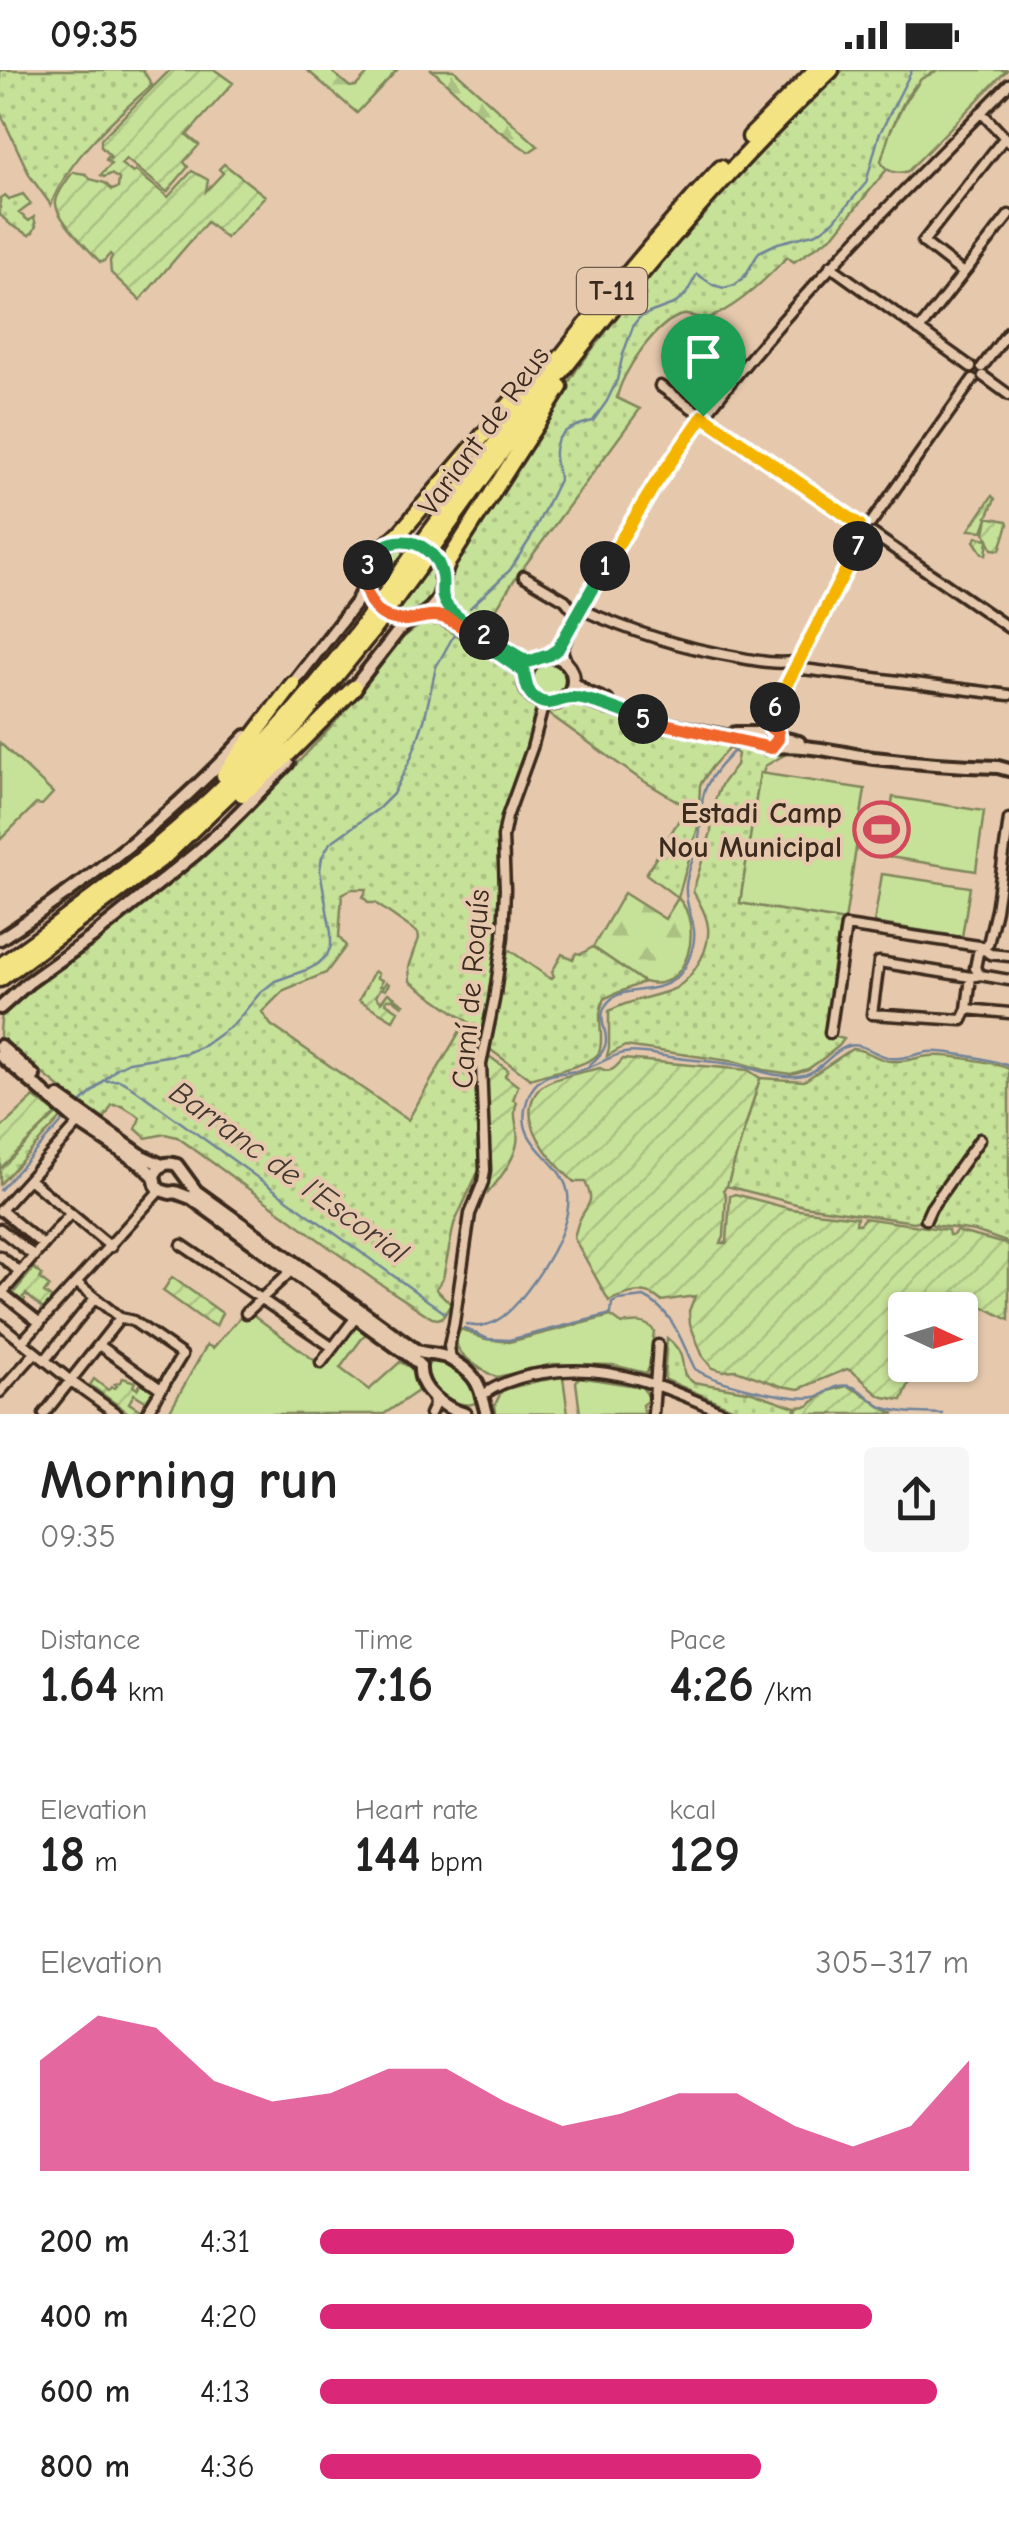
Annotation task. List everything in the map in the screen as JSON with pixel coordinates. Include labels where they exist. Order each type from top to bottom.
[{"type":"highway","name":"Variant de Reus","points":[[0,978],[164,858],[297,724],[436,534],[530,396],[636,262],[816,70]]},
{"type":"highway","name":"Variant de Reus","points":[[436,534],[633,283],[744,158],[831,70]]},
{"type":"highway","points":[[388,545],[605,292],[636,262]]},
{"type":"highway","points":[[442,584],[448,562],[577,361],[633,283]]},
{"type":"highway","name":"Variant de Reus","points":[[0,966],[112,884],[201,808],[368,627]]},
{"type":"highway","points":[[145,856],[220,780],[293,684]]},
{"type":"highway","points":[[164,858],[183,848],[277,764],[354,688]]},
{"type":"street","points":[[1009,84],[830,266],[762,342],[703,416],[638,511],[555,652],[532,662],[526,674],[528,690],[544,703],[579,698],[644,720],[767,736],[922,764],[1009,767]]},
{"type":"street","points":[[963,273],[924,242],[1007,140],[982,112]]},
{"type":"street","points":[[919,330],[1009,215]]},
{"type":"street","points":[[830,266],[971,367]]},
{"type":"street","points":[[1009,331],[982,371],[978,380],[969,372],[976,364],[982,371],[1009,395]]},
{"type":"street","points":[[860,525],[870,522],[973,378]]},
{"type":"street","points":[[660,386],[860,525]]},
{"type":"street","points":[[860,525],[859,532],[868,538],[874,528],[870,522]]},
{"type":"street","points":[[873,534],[1009,628]]},
{"type":"street","points":[[767,736],[774,710],[863,537]]},
{"type":"street","points":[[0,939],[142,834],[222,762],[293,684],[357,601],[370,560],[388,545],[407,542],[426,549],[439,564],[445,604],[514,656],[532,662]]},
{"type":"street","points":[[524,576],[582,609],[642,634],[700,651],[1009,695]]},
{"type":"street","points":[[0,1008],[223,829],[315,734],[399,630],[434,606],[442,584]]},
{"type":"street","points":[[364,586],[378,611],[396,620],[440,616],[526,674]]},
{"type":"street","points":[[566,600],[582,609]]},
{"type":"street","points":[[567,635],[562,650],[573,682],[591,695],[637,712],[698,727],[767,736]]},
{"type":"street","points":[[546,656],[567,664]]},
{"type":"street","points":[[763,662],[778,669],[785,688]]},
{"type":"street","points":[[564,698],[573,682]]},
{"type":"street","name":"Camí de Roquís","points":[[451,1360],[449,1341],[470,1214],[485,1170],[482,1064],[503,937],[503,837],[544,703]]},
{"type":"street","points":[[979,976],[989,973],[986,952],[1006,867],[1009,823]]},
{"type":"street","points":[[996,910],[1009,911]]},
{"type":"street","points":[[830,1033],[846,926],[979,946],[986,952]]},
{"type":"street","points":[[1009,956],[978,954],[979,976],[962,1020],[872,1014],[879,962],[979,976],[1009,980]]},
{"type":"street","points":[[967,1009],[1009,1012]]},
{"type":"street","points":[[0,1046],[91,1122],[144,1158],[162,1165]]},
{"type":"street","points":[[0,1055],[79,1123],[141,1164],[154,1176],[160,1190],[191,1198],[420,1366]]},
{"type":"street","points":[[43,1245],[0,1211],[79,1123]]},
{"type":"street","points":[[926,1219],[980,1139]]},
{"type":"street","points":[[154,1176],[162,1165],[177,1166],[196,1191],[418,1350],[451,1360],[472,1374],[483,1399]]},
{"type":"street","points":[[175,1192],[184,1177]]},
{"type":"street","points":[[28,1179],[110,1247]]},
{"type":"street","points":[[22,1342],[160,1190]]},
{"type":"street","points":[[40,1323],[1,1292],[70,1214]]},
{"type":"street","points":[[0,1229],[34,1256]]},
{"type":"street","points":[[182,1245],[332,1348]]},
{"type":"street","points":[[0,1256],[20,1272]]},
{"type":"street","points":[[246,1314],[292,1270]]},
{"type":"street","points":[[76,1283],[120,1318],[133,1321],[182,1355],[146,1414]]},
{"type":"street","points":[[45,1360],[95,1298]]},
{"type":"street","points":[[321,1363],[356,1317]]},
{"type":"street","points":[[44,1414],[120,1318]]},
{"type":"street","points":[[1,1326],[117,1414]]},
{"type":"street","name":"Camí de Roquís","points":[[434,1356],[449,1341]]},
{"type":"street","points":[[99,1345],[161,1389]]},
{"type":"street","points":[[653,1414],[658,1345]]},
{"type":"street","points":[[0,1392],[36,1353]]},
{"type":"street","points":[[420,1366],[434,1356]]},
{"type":"street","points":[[420,1366],[420,1375],[433,1395],[449,1410]]},
{"type":"street","points":[[433,1395],[434,1414],[449,1410],[467,1414],[478,1411],[483,1399],[498,1384],[570,1370],[606,1372],[655,1384],[726,1414]]},
{"type":"green space","points":[[0,70],[143,70],[152,85],[80,155],[51,205],[30,176],[0,112]]},
{"type":"green space","points":[[170,70],[215,70],[233,83],[187,135],[199,145],[184,162],[188,167],[167,192],[126,159],[121,164],[168,197],[192,171],[208,180],[206,191],[223,173],[219,169],[224,164],[265,196],[226,238],[207,222],[140,300],[111,273],[110,254],[100,262],[73,233],[60,215],[56,201],[73,172],[86,174],[112,190],[118,188],[119,179],[111,174],[101,175],[111,164],[107,157],[111,157],[101,147],[101,139]]},
{"type":"green space","points":[[307,70],[330,70],[350,87],[371,70],[397,70],[357,113]]},
{"type":"green space","points":[[432,70],[454,70],[538,146],[529,152],[495,128]]},
{"type":"green space","points":[[843,70],[939,70],[909,93],[882,160],[887,169],[834,235],[794,262],[787,257],[724,311],[710,318],[674,318],[652,337],[633,362],[617,398],[640,409],[512,583],[485,627],[462,613],[448,598],[448,575],[577,369],[635,294],[729,185]]},
{"type":"green space","points":[[939,70],[1007,70],[908,171],[889,170],[881,161],[904,104],[921,79]]},
{"type":"green space","points":[[23,194],[31,204],[19,213],[29,221],[34,217],[36,226],[29,235],[0,215],[0,198]]},
{"type":"green space","points":[[992,496],[995,499],[987,517],[1008,524],[1000,550],[992,549],[988,540],[986,555],[974,541],[977,537],[988,539],[988,518],[983,531],[969,530]]},
{"type":"green space","points":[[402,546],[412,548],[374,600],[369,581],[373,565],[384,553]]},
{"type":"green space","points":[[432,560],[436,582],[430,600],[416,611],[393,614]]},
{"type":"green space","points":[[425,624],[438,624],[517,673],[523,694],[538,709],[500,834],[498,907],[502,910],[494,968],[497,972],[484,1033],[410,981],[409,967],[418,933],[375,903],[369,903],[363,897],[367,889],[342,894],[339,937],[346,946],[326,973],[284,990],[262,1012],[271,1025],[408,1120],[464,1024],[483,1038],[483,1172],[477,1174],[454,1224],[443,1278],[436,1289],[451,1304],[438,1319],[373,1279],[177,1137],[165,1134],[146,1138],[136,1129],[140,1117],[122,1106],[112,1105],[103,1121],[95,1116],[0,1039],[2,1016],[18,997],[115,927],[224,836],[318,741],[395,646]]},
{"type":"green space","points":[[549,664],[560,669],[565,680],[560,691],[549,696],[538,691],[533,680],[538,669]]},
{"type":"green space","points":[[573,701],[665,733],[784,755],[765,766],[760,774],[740,903],[841,920],[831,978],[835,979],[828,1035],[844,1039],[808,1069],[791,1074],[625,1046],[607,1056],[609,1011],[676,988],[695,969],[704,952],[707,924],[693,891],[711,832],[712,808],[738,754],[729,748],[700,785],[698,827],[678,898],[646,874],[687,807],[637,777],[545,711]]},
{"type":"green space","points":[[0,743],[53,793],[42,805],[36,804],[0,840]]},
{"type":"green space","points":[[760,773],[865,789],[845,921],[740,903]]},
{"type":"green space","points":[[893,797],[984,811],[976,871],[883,856]]},
{"type":"green space","points":[[882,874],[970,887],[962,937],[874,923]]},
{"type":"green space","points":[[624,893],[665,919],[678,898],[686,910],[691,939],[688,955],[672,978],[659,983],[644,982],[593,947]]},
{"type":"green space","points":[[505,947],[551,979],[562,954],[573,959],[576,953],[593,947],[644,982],[605,998],[600,1013],[598,1054],[577,1066],[530,1079],[491,1050],[486,1054],[497,999],[503,995],[499,987]]},
{"type":"green space","points":[[374,971],[382,980],[380,986],[389,984],[376,996],[381,1002],[388,993],[404,1004],[387,999],[386,1003],[398,1011],[393,1020],[359,1000]]},
{"type":"green space","points":[[852,1049],[890,1061],[947,1056],[1009,1069],[1009,1243],[975,1231],[933,1225],[926,1219],[914,1222],[804,1206],[727,1186],[760,1078],[804,1081]]},
{"type":"green space","points":[[486,1054],[508,1070],[505,1076],[518,1086],[513,1100],[517,1102],[515,1150],[506,1170],[488,1193],[484,1067]]},
{"type":"green space","points":[[623,1059],[748,1070],[760,1078],[723,1190],[726,1195],[721,1243],[727,1243],[730,1196],[735,1194],[791,1209],[857,1217],[856,1224],[864,1218],[948,1230],[949,1235],[956,1231],[1009,1245],[1009,1320],[978,1304],[978,1292],[888,1292],[888,1382],[910,1382],[902,1400],[883,1397],[847,1369],[799,1389],[736,1370],[712,1368],[703,1357],[690,1324],[689,1311],[695,1296],[661,1301],[636,1292],[609,1301],[574,1238],[589,1203],[585,1182],[574,1182],[555,1163],[533,1125],[533,1100],[545,1084],[616,1067]]},
{"type":"green space","points":[[34,1097],[56,1114],[0,1169],[0,1129]]},
{"type":"green space","points":[[57,1113],[61,1118],[0,1184],[0,1169]]},
{"type":"green space","points":[[34,1268],[49,1286],[44,1293],[52,1299],[43,1309],[26,1294],[23,1304],[12,1295]]},
{"type":"green space","points":[[172,1277],[222,1313],[216,1326],[163,1291]]},
{"type":"green space","points":[[243,1314],[252,1314],[314,1360],[321,1360],[351,1323],[366,1333],[340,1368],[369,1390],[400,1362],[411,1368],[418,1391],[384,1414],[168,1414],[207,1345],[213,1348]]},
{"type":"green space","points":[[611,1316],[622,1324],[644,1323],[654,1331],[646,1373],[613,1365],[553,1364],[497,1377],[468,1359],[456,1343],[461,1329],[485,1339],[509,1342]]},
{"type":"green space","points":[[667,1338],[679,1351],[685,1374],[693,1382],[752,1392],[795,1407],[794,1414],[746,1414],[666,1380]]},
{"type":"green space","points":[[432,1361],[448,1364],[462,1373],[479,1401],[454,1402],[438,1391],[426,1367]]},
{"type":"green space","points":[[563,1377],[568,1414],[496,1413],[502,1390]]},
{"type":"green space","points":[[579,1377],[642,1387],[647,1394],[642,1405],[645,1414],[580,1414],[576,1382]]},
{"type":"green space","points":[[123,1378],[135,1382],[133,1386],[137,1389],[141,1383],[156,1393],[149,1403],[134,1394],[129,1403],[140,1410],[138,1414],[130,1414],[90,1385],[94,1379],[108,1390]]},
{"type":"green space","points":[[847,1386],[895,1414],[796,1414],[797,1407],[808,1406],[828,1391]]},
{"type":"waterway","points":[[470,608],[510,570],[530,539],[559,480],[557,441],[572,428],[593,421],[607,401],[634,324],[639,318],[676,303],[697,274],[713,285],[735,285],[759,252],[817,233],[834,221],[866,183],[879,135],[912,70]]},
{"type":"waterway","points":[[80,1104],[117,1068],[129,1062],[186,1053],[205,1045],[234,1024],[275,981],[309,969],[327,955],[331,933],[320,870],[322,857],[330,843],[393,794],[424,721],[436,667],[455,633]]},
{"type":"waterway","points":[[589,1065],[604,1048],[603,1013],[613,997],[670,982],[688,961],[694,929],[686,886],[699,836],[703,797],[712,777],[738,747]]},
{"type":"waterway","points":[[466,1324],[488,1325],[513,1308],[544,1266],[565,1222],[568,1194],[564,1181],[532,1141],[524,1117],[531,1091],[548,1076],[635,1052],[797,1076],[812,1072],[841,1049],[854,1045],[891,1058],[935,1052],[1009,1066]]},
{"type":"waterway","name":"Barranc de l'Escorial","points":[[106,1081],[119,1080],[129,1085],[445,1313]]},
{"type":"waterway","points":[[0,1190],[63,1121]]},
{"type":"waterway","points":[[464,1328],[488,1339],[509,1340],[611,1314],[612,1303],[644,1297],[670,1319],[695,1369],[719,1380],[804,1398],[850,1386],[882,1407],[943,1414]]},
{"type":"place","name":"Estadi Camp Nou Municipal","points":[[881,830]]},
{"type":"route","points":[[703,416],[860,525],[863,537],[774,710],[771,728],[778,736],[771,748],[644,720],[579,698],[564,698],[550,704],[538,701],[528,690],[524,672],[454,622],[428,615],[396,620],[383,615],[369,600],[364,577],[370,560],[388,545],[414,543],[431,553],[439,564],[442,598],[458,616],[528,662],[555,652],[638,511],[703,416]]}]
